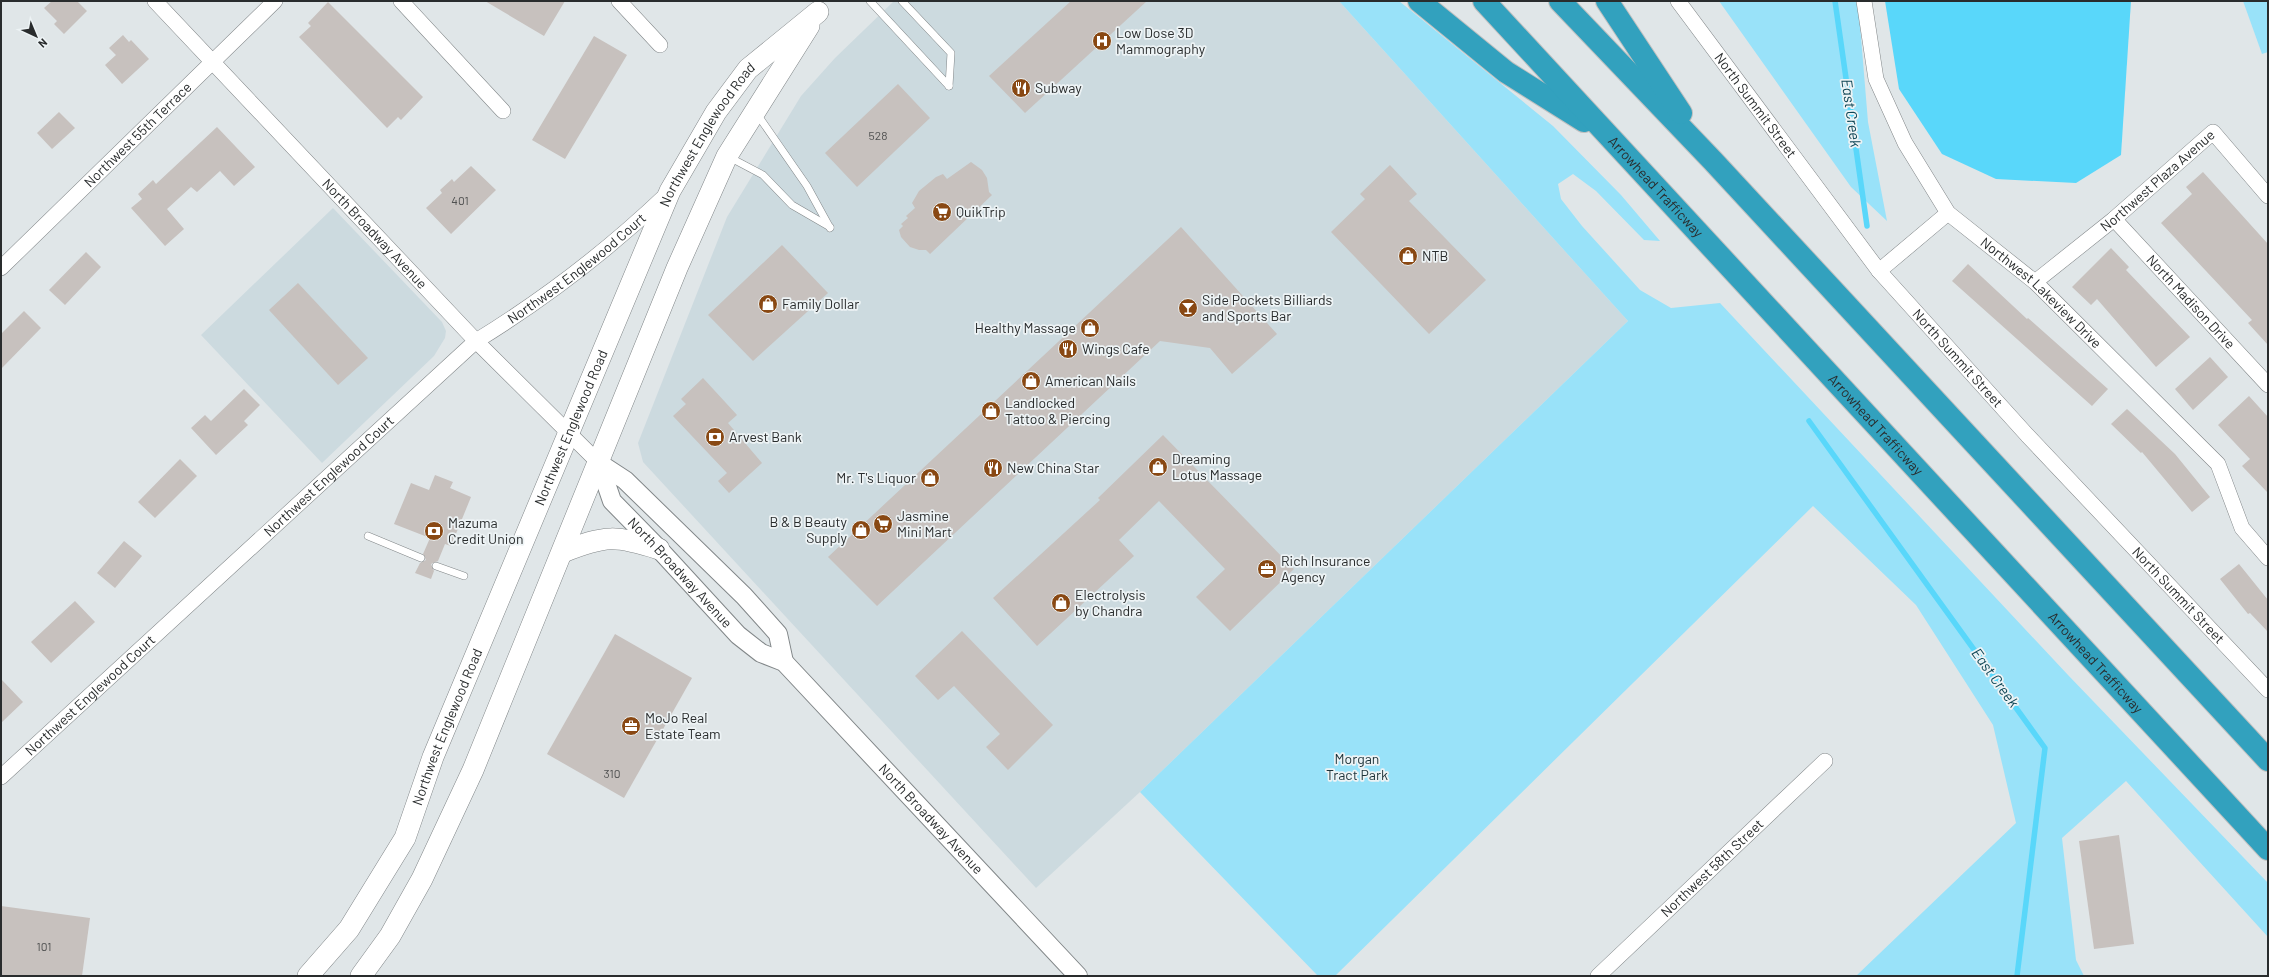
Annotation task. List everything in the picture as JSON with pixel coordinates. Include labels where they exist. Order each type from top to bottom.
[{"type":"highway","points":[[1419,1],[1506,72],[1610,138]]},
{"type":"highway","name":"Arrowhead Trafficway","points":[[1484,1],[2268,849]]},
{"type":"highway","points":[[1560,1],[1713,160],[2268,760]]},
{"type":"highway","points":[[1607,1],[1713,160]]},
{"type":"main road","name":"Northwest Englewood Road","points":[[361,976],[390,936],[422,879],[473,770],[563,552],[677,268],[727,156],[754,110],[823,7]]},
{"type":"main road","name":"Northwest Englewood Road","points":[[308,976],[350,929],[406,838],[434,757],[670,191],[716,112],[748,69],[823,7]]},
{"type":"main road","points":[[563,552],[586,543],[610,537],[632,540],[659,549]]},
{"type":"street","name":"North Broadway Avenue","points":[[155,1],[476,341],[599,463],[625,480],[744,596],[778,634],[784,662]]},
{"type":"street","name":"Northwest 55th Terrace","points":[[1,268],[275,1]]},
{"type":"street","points":[[402,1],[503,110]]},
{"type":"street","points":[[619,1],[660,45]]},
{"type":"street","name":"North Summit Street","points":[[1678,1],[1879,271],[2027,435],[2268,690]]},
{"type":"street","name":"Northwest Lakeview Drive","points":[[1864,1],[1876,79],[1905,143],[1948,213],[2035,282],[2218,464],[2242,528],[2268,558]]},
{"type":"street","name":"Northwest Plaza Avenue","points":[[2035,282],[2114,219],[2213,132],[2268,196]]},
{"type":"street","name":"Northwest Englewood Court","points":[[1,777],[476,341],[538,302],[620,239],[670,191]]},
{"type":"street","points":[[1879,271],[1948,213]]},
{"type":"street","name":"North Madison Drive","points":[[2114,219],[2268,385]]},
{"type":"street","name":"North Broadway Avenue","points":[[599,463],[612,501],[659,549],[738,635],[762,653],[784,662],[1078,976]]},
{"type":"street","name":"Northwest 58th Street","points":[[1598,976],[1825,761]]},
{"type":"lane","points":[[870,1],[949,86],[951,53],[902,1]]},
{"type":"lane","points":[[727,156],[763,175],[792,205],[830,228],[807,186],[754,110]]},
{"type":"lane","points":[[368,536],[422,558]]},
{"type":"lane","points":[[436,566],[464,576]]},
{"type":"shaded area","points":[[894,1],[1339,1],[1628,321],[1140,792],[1036,888],[643,462],[638,443],[727,217],[801,96],[835,58]]},
{"type":"shaded area","points":[[1885,1],[2131,1],[2121,155],[2076,183],[1996,179],[1942,154],[1899,89]]},
{"type":"shaded area","points":[[333,208],[442,322],[446,331],[445,338],[434,356],[322,463],[201,335]]},
{"type":"green space","name":"Morgan Tract Park","points":[[1339,1],[1399,1],[1553,126],[1621,195],[1660,241],[1644,240],[1596,191],[1573,174],[1558,184],[1561,199],[1582,226],[1640,290],[1671,308],[1720,303],[2068,675],[2268,883],[2268,937],[2126,781],[2062,838],[2076,960],[2084,976],[1856,976],[2016,823],[1993,725],[1916,605],[1813,506],[1335,976],[1318,976],[1140,792],[1628,321]]},
{"type":"green space","points":[[1719,1],[1858,1],[1868,122],[1887,221],[1851,187]]},
{"type":"green space","points":[[2243,1],[2268,1],[2268,52],[2262,54]]},
{"type":"building","points":[[52,1],[77,1],[87,11],[64,34],[54,24],[57,21],[44,8]]},
{"type":"building","points":[[485,1],[565,1],[544,36]]},
{"type":"building","points":[[1071,1],[1147,1],[1025,113],[989,76]]},
{"type":"building","points":[[328,2],[423,97],[401,120],[398,117],[387,128],[299,37],[311,26],[308,23]]},
{"type":"building","points":[[123,35],[129,42],[131,40],[149,59],[122,84],[105,65],[116,55],[109,48]]},
{"type":"building","points":[[594,36],[627,55],[565,159],[532,140]]},
{"type":"building","points":[[898,84],[930,118],[857,187],[825,153]]},
{"type":"building","points":[[59,112],[75,128],[52,149],[37,133]]},
{"type":"building","points":[[217,127],[255,167],[234,186],[220,171],[197,192],[191,187],[167,209],[184,229],[165,246],[131,208],[142,199],[138,194],[153,180],[156,184]]},
{"type":"building","name":"QuikTrip","points":[[971,162],[982,170],[987,178],[989,192],[992,195],[930,254],[926,250],[919,250],[910,247],[901,237],[899,230],[903,226],[901,224],[908,218],[906,216],[915,208],[912,203],[919,191],[936,177],[943,174],[947,179]]},
{"type":"building","name":"NTB","points":[[1390,165],[1417,194],[1409,201],[1486,280],[1429,334],[1331,232],[1365,199],[1360,194]]},
{"type":"building","points":[[471,166],[496,190],[451,234],[426,208],[442,193],[440,190],[452,179],[454,182]]},
{"type":"building","points":[[2203,172],[2268,244],[2268,345],[2248,323],[2252,320],[2161,223],[2192,194],[2186,187]]},
{"type":"building","points":[[1181,227],[1277,334],[1232,374],[1210,348],[1160,341],[877,606],[828,557]]},
{"type":"building","name":"Family Dollar","points":[[782,245],[828,293],[753,361],[708,315]]},
{"type":"building","points":[[2111,248],[2129,267],[2126,270],[2190,337],[2156,367],[2097,299],[2091,305],[2072,287]]},
{"type":"building","points":[[86,252],[101,267],[65,305],[49,290]]},
{"type":"building","points":[[1968,264],[2027,319],[2028,318],[2108,389],[2092,406],[1952,281]]},
{"type":"building","points":[[298,283],[368,358],[338,385],[269,310]]},
{"type":"building","points":[[24,311],[41,328],[1,369],[1,334]]},
{"type":"building","points":[[2210,357],[2228,377],[2193,410],[2175,389]]},
{"type":"building","name":"Arvest Bank","points":[[703,378],[737,415],[728,423],[762,463],[729,493],[718,481],[727,473],[673,416],[686,404],[681,399]]},
{"type":"building","points":[[244,389],[260,405],[244,421],[248,425],[216,455],[191,428],[205,415],[211,421]]},
{"type":"building","points":[[2249,396],[2268,417],[2268,493],[2242,466],[2250,459],[2218,425]]},
{"type":"building","points":[[2127,409],[2175,454],[2210,497],[2192,512],[2142,452],[2141,453],[2111,424]]},
{"type":"building","points":[[1163,435],[1294,569],[1230,631],[1196,597],[1225,569],[1159,501],[1119,540],[1134,556],[1037,646],[993,598],[1100,500],[1098,498]]},
{"type":"building","points":[[180,459],[197,476],[155,518],[138,502]]},
{"type":"building","name":"Mazuma Credit Union","points":[[435,475],[453,482],[450,488],[471,497],[451,546],[445,544],[438,561],[431,564],[434,571],[431,579],[415,573],[420,563],[426,560],[423,554],[430,538],[394,524],[411,483],[429,490]]},
{"type":"building","points":[[124,541],[142,556],[115,588],[97,573]]},
{"type":"building","points":[[2239,564],[2268,600],[2268,632],[2250,613],[2248,614],[2220,579]]},
{"type":"building","points":[[75,601],[95,622],[51,663],[31,642]]},
{"type":"building","points":[[962,631],[1053,725],[1008,770],[986,747],[1000,734],[954,686],[938,700],[915,676]]},
{"type":"building","points":[[615,634],[692,678],[624,798],[547,754]]},
{"type":"building","points":[[1,679],[23,702],[1,723]]},
{"type":"building","points":[[2119,835],[2134,944],[2094,949],[2079,841]]},
{"type":"building","points":[[1,906],[90,918],[82,976],[1,976]]},
{"type":"waterway","name":"East Creek","points":[[1835,1],[1867,226]]},
{"type":"waterway","name":"East Creek","points":[[1809,421],[2045,748],[2017,976]]},
{"type":"place","name":"Low Dose 3D Mammography","points":[[1102,41]]},
{"type":"place","name":"Subway","points":[[1021,88]]},
{"type":"place","name":"QuikTrip","points":[[942,212]]},
{"type":"place","name":"NTB","points":[[1408,256]]},
{"type":"place","name":"Family Dollar","points":[[768,304]]},
{"type":"place","name":"Side Pockets Billiards and Sports Bar","points":[[1188,308]]},
{"type":"place","name":"Healthy Massage","points":[[1090,328]]},
{"type":"place","name":"Wings Cafe","points":[[1068,349]]},
{"type":"place","name":"American Nails","points":[[1031,381]]},
{"type":"place","name":"Landlocked Tattoo & Piercing","points":[[991,411]]},
{"type":"place","name":"Arvest Bank","points":[[715,437]]},
{"type":"place","name":"Dreaming Lotus Massage","points":[[1158,467]]},
{"type":"place","name":"New China Star","points":[[993,468]]},
{"type":"place","name":"Mr. T's Liquor","points":[[930,478]]},
{"type":"place","name":"Jasmine Mini Mart","points":[[883,524]]},
{"type":"place","name":"B & B Beauty Supply","points":[[861,530]]},
{"type":"place","name":"Mazuma Credit Union","points":[[434,531]]},
{"type":"place","name":"Rich Insurance Agency","points":[[1267,569]]},
{"type":"place","name":"Electrolysis by Chandra","points":[[1061,603]]},
{"type":"place","name":"MoJo Real Estate Team","points":[[631,726]]}]
